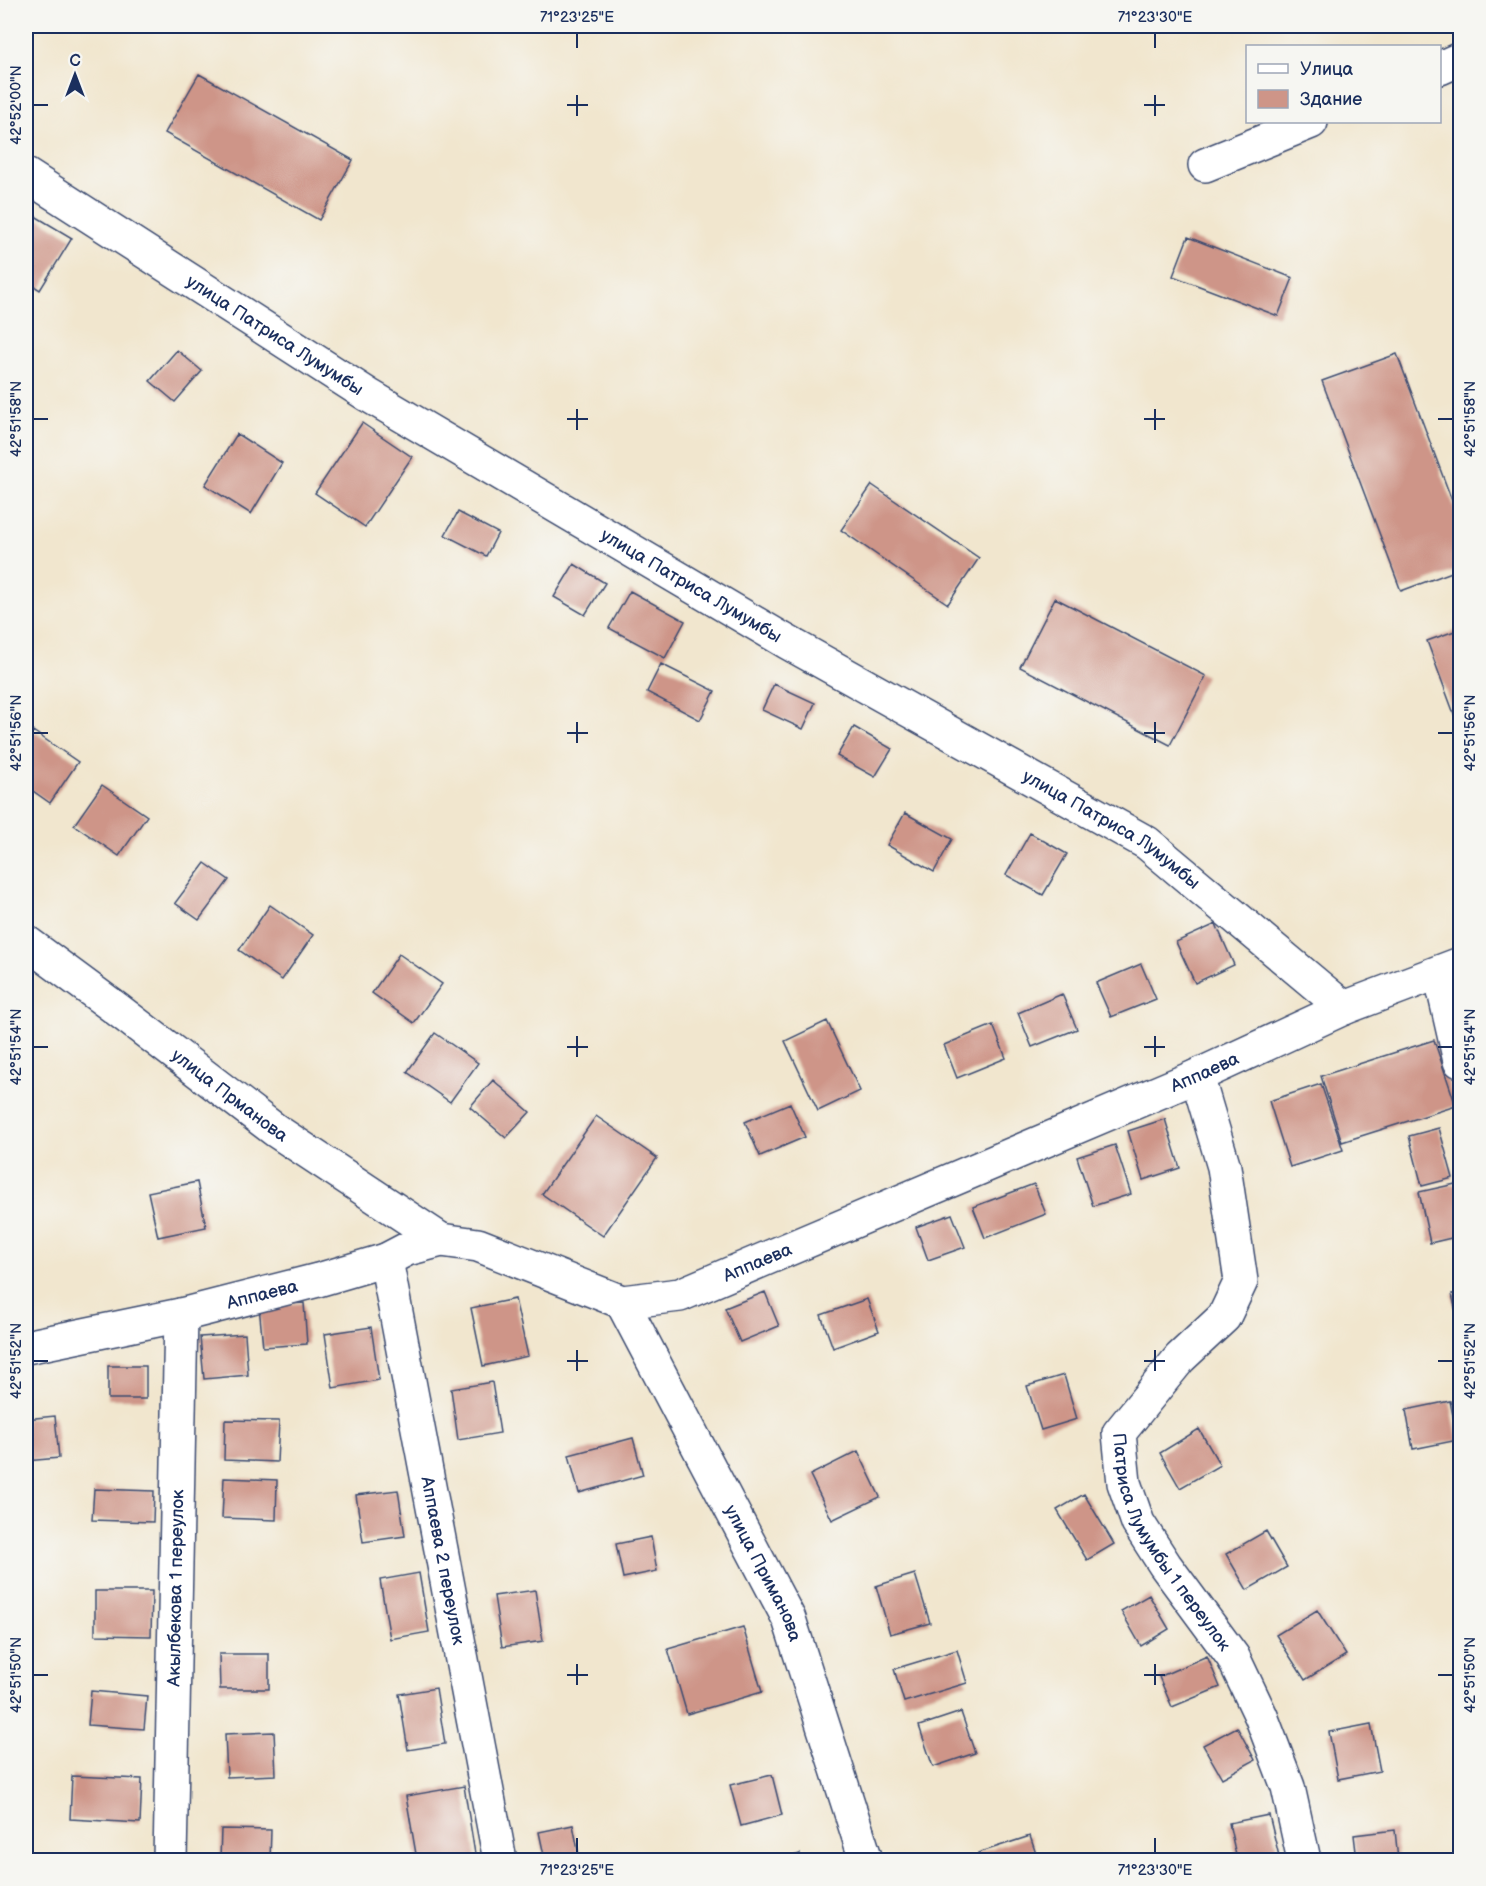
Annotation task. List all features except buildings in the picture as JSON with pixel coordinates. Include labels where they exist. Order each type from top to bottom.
[{"type":"street","points":[[1441,68],[1461,59]]},
{"type":"street","points":[[1205,165],[1309,123]]},
{"type":"street","name":"улица Патриса Лумумбы","points":[[26,175],[368,395],[787,642],[1147,843],[1344,1008]]},
{"type":"street","name":"улица Прманова","points":[[26,942],[275,1130],[441,1240]]},
{"type":"street","points":[[1450,968],[1461,1061]]},
{"type":"street","name":"Аппаева","points":[[26,1347],[181,1315],[318,1280],[386,1260],[407,1249],[441,1240],[478,1245],[622,1302],[680,1295],[1197,1076],[1344,1008],[1450,968]]},
{"type":"street","name":"Патриса Лумумбы 1 переулок","points":[[1197,1076],[1224,1167],[1241,1281],[1224,1317],[1180,1358],[1119,1433],[1124,1483],[1138,1523],[1165,1565],[1233,1656],[1261,1716],[1288,1787],[1304,1860]]},
{"type":"street","name":"Аппаева 2 переулок","points":[[386,1260],[500,1860]]},
{"type":"street","name":"улица Приманова","points":[[622,1302],[789,1619],[866,1860]]},
{"type":"street","name":"Акылбекова 1 переулок","points":[[170,1860],[181,1315]]}]
